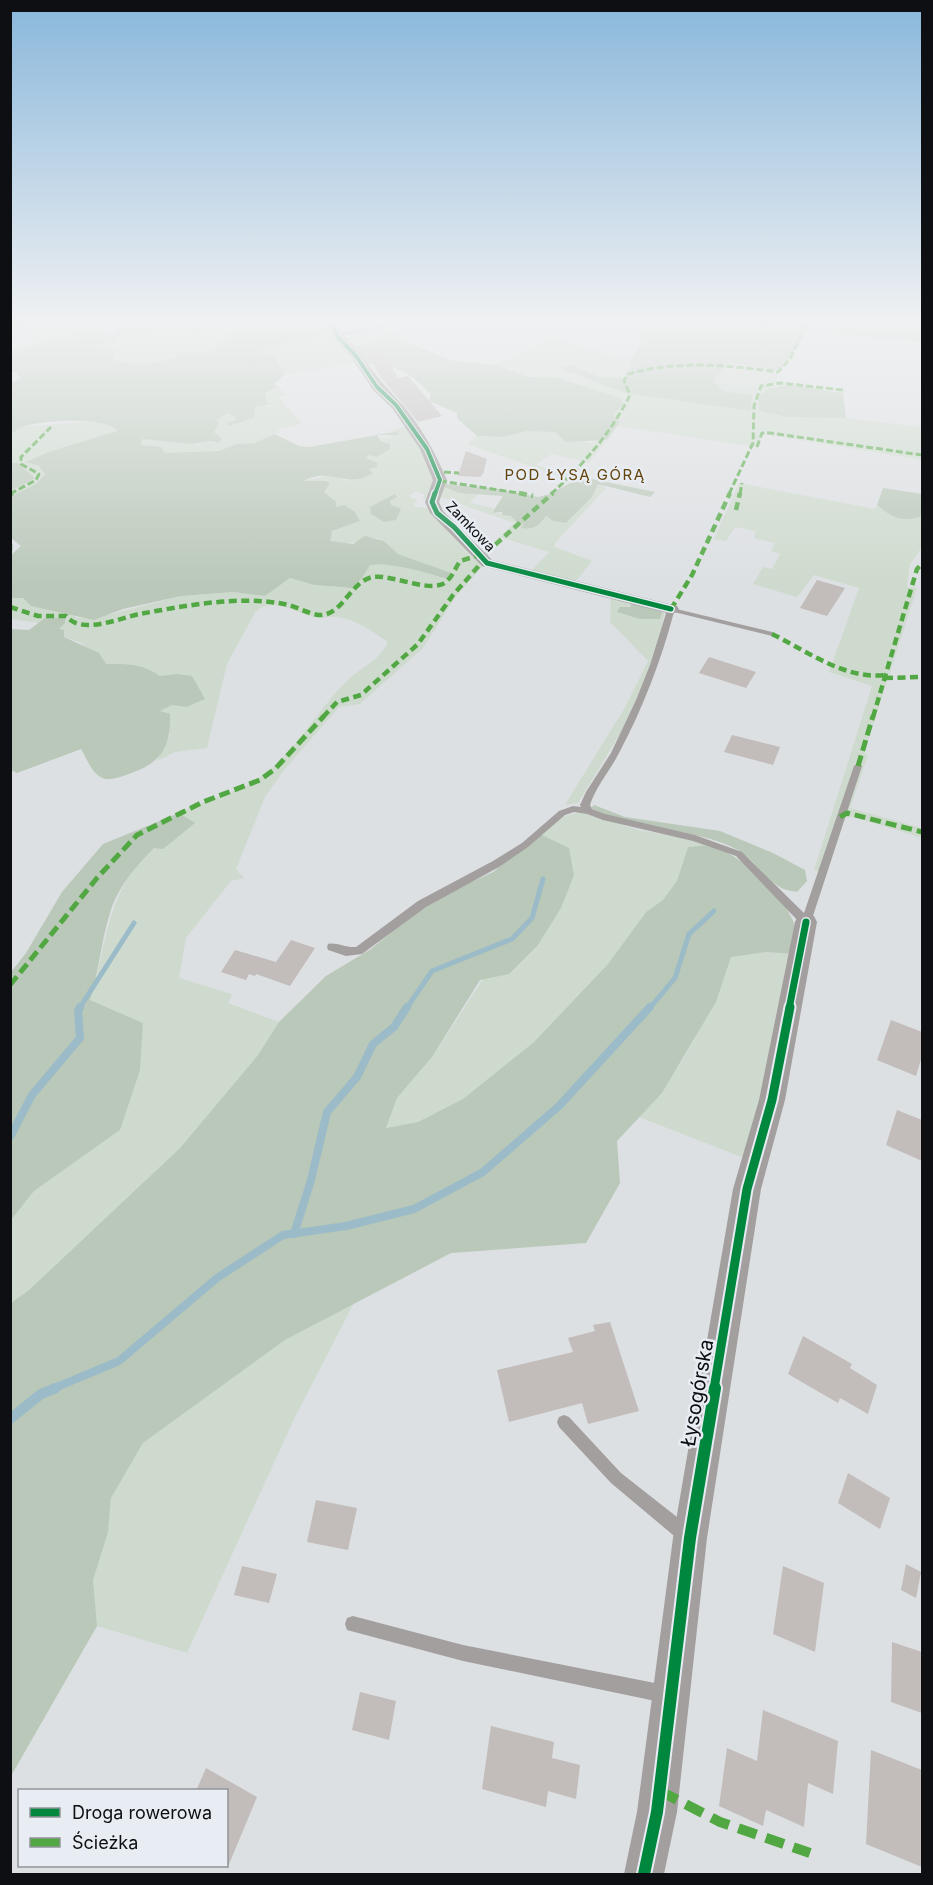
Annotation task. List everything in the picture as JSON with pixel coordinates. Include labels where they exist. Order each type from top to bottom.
[{"type":"street","name":"Zamkowa","points":[[399,410],[427,449],[440,480],[432,502],[437,513],[487,563],[671,609]]},
{"type":"street","name":"Łysogórska","points":[[644,1875],[657,1812],[690,1538],[747,1189],[772,1100],[806,922]]},
{"type":"lane","points":[[589,811],[585,805],[586,799],[611,761],[656,667],[671,609],[772,634]]},
{"type":"lane","points":[[332,948],[346,952],[358,951],[422,904],[496,864],[525,845],[562,813],[573,809],[589,811],[627,825],[694,838],[739,854],[806,922],[858,766]]},
{"type":"lane","points":[[564,1422],[616,1478],[690,1538]]},
{"type":"lane","points":[[353,1624],[463,1653],[671,1695]]},
{"type":"green space","points":[[11,410],[255,410],[254,418],[228,426],[227,423],[236,420],[235,416],[228,413],[216,420],[219,423],[214,432],[222,439],[219,443],[210,441],[192,444],[142,439],[141,445],[160,447],[165,453],[219,451],[237,444],[254,443],[275,434],[299,446],[310,447],[399,431],[398,435],[377,435],[381,441],[390,444],[390,449],[377,457],[369,455],[365,458],[378,463],[377,467],[369,469],[373,473],[355,479],[322,476],[304,481],[330,483],[324,492],[336,502],[336,507],[344,505],[355,512],[360,521],[332,531],[330,541],[353,544],[365,536],[384,541],[398,554],[451,573],[447,579],[397,566],[370,565],[352,588],[315,585],[290,578],[265,596],[233,592],[181,596],[123,609],[94,620],[31,606],[23,598],[11,598],[11,555],[21,546],[11,538],[11,496],[36,484],[45,474],[39,466],[26,462],[49,452],[117,431],[100,423],[57,421],[20,428],[11,434]]},
{"type":"green space","points":[[251,410],[290,410],[302,424],[280,429],[275,434],[254,443],[237,444],[219,451],[165,453],[141,445],[142,439],[214,443],[222,439],[214,432],[219,423],[216,420],[228,413],[235,416],[236,420],[228,426]]},
{"type":"green space","points":[[450,410],[618,410],[613,415],[620,422],[607,440],[566,442],[555,432],[527,431],[502,437],[477,436],[457,418],[457,413]]},
{"type":"green space","points":[[615,410],[762,410],[759,411],[787,417],[846,418],[922,427],[922,460],[763,434],[756,447],[617,426],[613,415]]},
{"type":"green space","points":[[845,410],[846,418],[787,417],[759,411]]},
{"type":"green space","points":[[96,421],[107,423],[117,432],[27,462],[39,466],[45,474],[36,484],[11,496],[11,491],[17,489],[18,463],[11,463],[11,434],[23,427]]},
{"type":"green space","points":[[409,426],[435,476],[426,499],[422,498],[425,495],[416,491],[408,496],[417,500],[413,506],[431,509],[472,557],[485,564],[456,596],[423,648],[360,704],[339,707],[284,770],[265,797],[236,869],[244,878],[231,881],[186,938],[179,978],[232,994],[228,1003],[279,1022],[258,1055],[180,1148],[29,1290],[11,1303],[11,1220],[34,1191],[120,1130],[143,1023],[90,1000],[110,920],[125,883],[136,866],[151,850],[194,824],[179,813],[250,784],[272,768],[295,744],[337,691],[354,674],[376,658],[388,642],[364,626],[344,618],[317,618],[277,605],[263,607],[256,611],[227,664],[207,748],[175,752],[157,761],[170,735],[159,711],[172,705],[186,707],[176,674],[160,676],[141,666],[106,664],[80,642],[64,637],[45,618],[39,623],[11,619],[11,598],[24,598],[31,606],[64,611],[78,618],[112,614],[181,596],[233,592],[265,596],[290,578],[333,587],[351,588],[370,565],[378,564],[398,566],[447,579],[429,566],[398,554],[379,538],[347,543],[329,541],[332,531],[360,521],[336,508],[311,482],[304,481],[333,475],[346,481],[368,469],[364,458],[390,444],[379,439],[391,437],[389,433],[393,435],[399,431],[386,431]]},
{"type":"green space","points":[[527,431],[555,432],[589,443],[607,440],[589,462],[551,454],[536,465],[572,475],[568,479],[467,444],[477,436],[502,437]]},
{"type":"green space","points":[[11,463],[18,463],[35,478],[11,491]]},
{"type":"green space","points":[[572,475],[655,492],[650,497],[598,484],[592,497],[566,523],[553,521],[546,516],[535,526],[521,528],[524,524],[517,523],[511,516],[502,515],[502,512],[492,513],[503,496],[460,493],[444,487],[445,484],[498,489],[538,497],[550,494],[572,482],[568,479]]},
{"type":"green space","points":[[442,483],[448,488],[479,493],[470,503],[493,508],[492,513],[511,516],[515,522],[524,524],[522,527],[543,520],[546,516],[553,521],[566,523],[592,497],[597,484],[603,485],[606,488],[555,543],[555,547],[592,561],[575,582],[531,571],[549,552],[500,537],[514,523],[438,496]]},
{"type":"green space","points":[[739,483],[875,509],[877,505],[898,518],[909,519],[922,516],[922,547],[910,564],[907,587],[917,588],[864,753],[868,755],[850,808],[922,828],[922,838],[854,817],[845,818],[826,874],[814,870],[872,686],[829,672],[859,588],[814,575],[797,597],[753,584],[763,567],[772,569],[780,554],[771,551],[775,543],[754,538],[756,531],[735,527],[726,541],[714,539]]},
{"type":"green space","points":[[883,488],[922,494],[922,516],[903,519],[882,509],[877,505]]},
{"type":"green space","points":[[395,494],[397,497],[390,501],[391,505],[401,509],[396,520],[384,522],[371,514],[370,507]]},
{"type":"green space","points":[[611,596],[635,601],[625,608],[625,614],[640,619],[657,609],[665,612],[653,663],[621,732],[578,803],[565,805],[624,709],[648,661],[610,622]]},
{"type":"green space","points":[[631,603],[662,612],[660,619],[640,619],[617,612],[620,607],[630,607]]},
{"type":"green space","points":[[45,618],[65,618],[65,623],[59,629],[64,630],[64,637],[99,653],[106,664],[141,666],[160,676],[176,674],[192,676],[205,699],[186,707],[172,705],[160,711],[170,714],[170,727],[165,747],[155,761],[126,775],[105,779],[94,771],[81,749],[17,773],[11,770],[11,629],[29,630]]},
{"type":"green space","points":[[594,805],[625,817],[720,831],[773,853],[805,870],[807,881],[797,892],[784,889],[769,879],[749,858],[720,842],[609,816],[591,808]]},
{"type":"green space","points":[[580,812],[639,830],[695,840],[708,846],[663,900],[646,912],[608,964],[534,1042],[463,1099],[418,1122],[385,1128],[397,1098],[432,1057],[569,848],[540,834],[562,817]]},
{"type":"green space","points":[[179,813],[195,823],[163,849],[154,848],[134,870],[117,895],[107,924],[90,1000],[143,1023],[140,1070],[120,1130],[34,1191],[11,1220],[11,972],[26,953],[62,892],[103,844]]},
{"type":"green space","points":[[540,834],[569,848],[574,875],[561,908],[538,945],[509,974],[480,980],[432,1057],[397,1098],[386,1128],[418,1122],[463,1099],[534,1042],[608,964],[646,912],[663,900],[677,881],[688,847],[705,846],[719,849],[733,856],[759,876],[790,914],[796,929],[794,954],[765,952],[731,957],[716,1002],[662,1093],[617,1141],[620,1183],[586,1243],[451,1253],[285,1340],[143,1443],[111,1498],[108,1532],[93,1580],[97,1626],[11,1776],[11,1303],[29,1290],[180,1148],[258,1055],[279,1022],[326,976],[371,949],[410,917],[448,893],[493,872]]},
{"type":"green space","points":[[765,952],[794,954],[749,1160],[639,1117],[668,1081],[693,1041],[714,999],[731,956]]},
{"type":"green space","points":[[354,1303],[294,1419],[187,1653],[97,1626],[62,1653],[108,1532],[111,1498],[143,1443],[285,1340]]},
{"type":"building","points":[[408,410],[437,410],[442,416],[418,422]]},
{"type":"building","points":[[466,451],[487,459],[480,477],[458,476]]},
{"type":"building","points":[[817,580],[845,588],[827,616],[800,608]]},
{"type":"building","points":[[709,657],[756,672],[746,688],[699,673]]},
{"type":"building","points":[[732,735],[780,747],[773,765],[724,752]]},
{"type":"building","points":[[291,940],[315,948],[290,986],[256,974],[255,976],[249,974],[246,980],[221,972],[235,950],[276,962]]},
{"type":"building","points":[[891,1020],[922,1032],[922,1056],[916,1076],[877,1060]]},
{"type":"building","points":[[897,1110],[922,1120],[922,1161],[886,1145]]},
{"type":"building","points":[[610,1322],[639,1411],[588,1424],[582,1403],[509,1422],[497,1370],[573,1352],[568,1338],[595,1331],[593,1325]]},
{"type":"building","points":[[803,1336],[852,1364],[850,1368],[877,1385],[868,1414],[840,1398],[838,1403],[788,1374]]},
{"type":"building","points":[[848,1473],[890,1498],[880,1529],[838,1503]]},
{"type":"building","points":[[316,1500],[357,1508],[348,1550],[307,1542]]},
{"type":"building","points":[[906,1564],[921,1572],[916,1598],[901,1590]]},
{"type":"building","points":[[242,1566],[277,1574],[269,1603],[234,1595]]},
{"type":"building","points":[[783,1566],[824,1583],[815,1652],[773,1634]]},
{"type":"building","points":[[892,1642],[922,1652],[922,1713],[891,1702]]},
{"type":"building","points":[[360,1692],[396,1701],[389,1740],[352,1730]]},
{"type":"building","points":[[763,1710],[838,1741],[833,1794],[808,1783],[804,1827],[766,1810],[763,1826],[719,1806],[727,1748],[757,1761]]},
{"type":"building","points":[[491,1726],[554,1742],[552,1758],[580,1765],[576,1799],[548,1791],[546,1807],[482,1789]]},
{"type":"building","points":[[871,1750],[922,1770],[922,1867],[866,1844]]},
{"type":"building","points":[[206,1768],[257,1797],[228,1867],[228,1789],[197,1789]]},
{"type":"waterway","points":[[406,1009],[432,971],[512,939],[532,918],[543,879]]},
{"type":"waterway","points":[[649,1009],[675,978],[689,934],[714,911]]},
{"type":"waterway","points":[[79,1009],[134,923]]},
{"type":"waterway","points":[[294,1233],[311,1180],[327,1112],[357,1077],[373,1044],[394,1027],[407,1007]]},
{"type":"waterway","points":[[294,1233],[346,1226],[414,1209],[483,1172],[559,1106],[650,1007]]},
{"type":"waterway","points":[[10,1137],[32,1095],[80,1038],[79,1009]]},
{"type":"waterway","points":[[52,1389],[119,1361],[217,1278],[283,1235],[294,1233]]},
{"type":"waterway","points":[[10,1419],[41,1394],[56,1388]]},
{"type":"marked path","points":[[10,607],[38,616],[66,616],[72,623],[84,626],[141,614],[236,601],[284,604],[320,615],[334,611],[357,585],[371,577],[390,576],[415,584],[439,586],[447,582],[460,561],[486,553],[557,489],[595,450],[623,410]]},
{"type":"marked path","points":[[671,609],[692,575],[753,443],[754,410]]},
{"type":"marked path","points":[[10,494],[36,480],[39,474],[21,464],[21,457],[51,427]]},
{"type":"marked path","points":[[757,447],[762,433],[770,433],[922,455]]},
{"type":"marked path","points":[[444,472],[459,473]]},
{"type":"marked path","points":[[440,481],[478,488],[504,489],[533,496]]},
{"type":"marked path","points":[[736,510],[742,483]]},
{"type":"marked path","points":[[10,544],[10,551]]},
{"type":"marked path","points":[[10,985],[97,878],[137,835],[203,802],[260,780],[275,769],[337,702],[361,695],[418,644],[453,595],[484,560]]},
{"type":"marked path","points":[[858,766],[917,569],[922,564]]},
{"type":"marked path","points":[[772,634],[844,670],[873,677],[886,675]]},
{"type":"marked path","points":[[885,678],[922,677]]},
{"type":"marked path","points":[[840,817],[847,813],[922,832]]},
{"type":"marked path","points":[[660,1791],[720,1822],[810,1853]]},
{"type":"cycle path","points":[[399,410],[427,449],[440,480],[432,502],[437,513],[454,527],[487,563],[671,609]]},
{"type":"cycle path","points":[[644,1874],[657,1812],[690,1538],[747,1189],[772,1100],[806,922]]},
{"type":"district","name":"POD ŁYSĄ GÓRĄ","points":[[575,474]]}]
